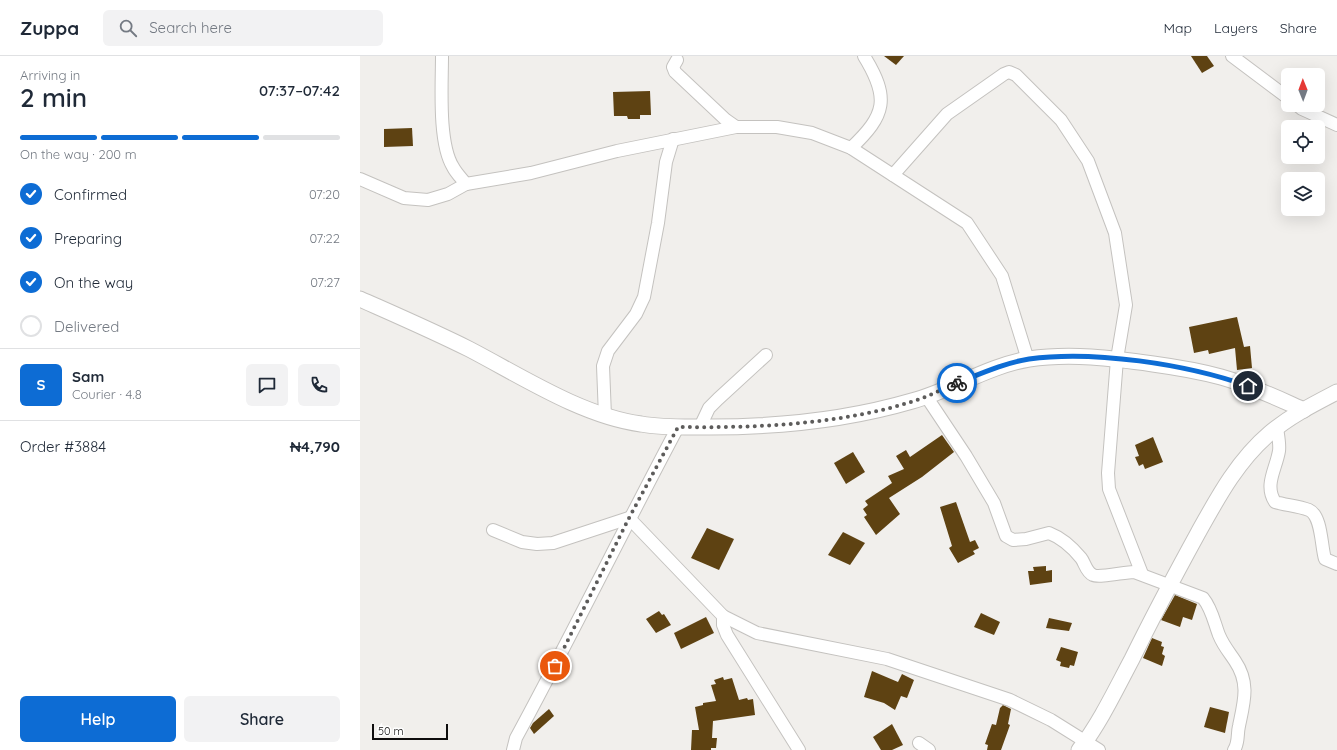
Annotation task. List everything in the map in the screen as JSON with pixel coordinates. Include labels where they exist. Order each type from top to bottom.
[{"type":"street","points":[[442,56],[443,122],[446,150],[452,167],[466,184]]},
{"type":"street","points":[[851,148],[868,132],[878,117],[882,103],[875,76],[864,56]]},
{"type":"street","points":[[1232,56],[1281,93]]},
{"type":"street","points":[[677,60],[673,67],[675,72],[726,120],[736,127]]},
{"type":"street","points":[[893,175],[948,114],[1009,72],[1016,75],[1061,120],[1088,161],[1115,233],[1126,305],[1117,359],[1108,458],[1109,489],[1142,574]]},
{"type":"street","points":[[1309,112],[1337,125]]},
{"type":"street","points":[[360,179],[404,198],[428,200],[448,194],[466,184],[531,173],[617,151],[736,127],[777,127],[812,133],[851,148],[967,224],[1002,276],[1028,360]]},
{"type":"street","points":[[605,416],[603,366],[608,351],[636,314],[644,297],[658,223],[666,162],[673,139]]},
{"type":"street","points":[[360,299],[466,347],[558,396],[605,416],[640,424],[678,427],[737,427],[790,423],[854,415],[914,401],[1006,364],[1061,356],[1117,359],[1177,368],[1221,377],[1261,391],[1304,410]]},
{"type":"street","points":[[700,427],[709,408],[766,355]]},
{"type":"street","points":[[1082,746],[1111,698],[1170,585],[1218,496],[1230,477],[1245,458],[1270,433],[1304,410],[1337,392]]},
{"type":"street","points":[[926,396],[966,456],[994,503],[1006,536],[1013,540],[1026,539],[1049,533],[1064,541],[1082,559],[1093,576],[1123,572],[1142,574],[1203,598],[1210,606],[1225,647],[1236,662],[1245,683],[1245,702],[1236,747],[1234,750]]},
{"type":"street","points":[[513,750],[516,738],[555,666],[629,518],[678,427]]},
{"type":"street","points":[[1277,428],[1280,448],[1269,487],[1271,496],[1274,502],[1308,510],[1314,514],[1318,521],[1322,551],[1325,559],[1337,564]]},
{"type":"street","points":[[493,530],[522,542],[536,544],[553,543],[629,518]]},
{"type":"street","points":[[629,518],[723,616],[757,633],[887,659],[1010,700],[1051,720],[1082,746],[1099,750]]},
{"type":"street","points":[[723,616],[723,625],[727,635],[799,750]]},
{"type":"building","points":[[884,56],[904,56],[896,65]]},
{"type":"building","points":[[1191,56],[1207,56],[1214,66],[1202,73]]},
{"type":"building","points":[[650,91],[651,115],[640,115],[640,119],[628,119],[627,116],[614,116],[613,92]]},
{"type":"building","points":[[412,128],[413,146],[384,147],[384,129]]},
{"type":"building","points":[[1237,317],[1244,347],[1250,346],[1252,368],[1237,370],[1235,348],[1209,354],[1208,350],[1194,353],[1189,327]]},
{"type":"building","points":[[942,435],[954,452],[922,477],[889,498],[900,514],[876,535],[864,517],[867,515],[863,509],[868,505],[865,501],[892,483],[888,476],[904,469],[896,456],[906,450],[910,457]]},
{"type":"building","points":[[1153,437],[1163,462],[1145,469],[1143,464],[1139,466],[1135,457],[1139,456],[1135,445]]},
{"type":"building","points":[[853,452],[865,472],[846,484],[834,463]]},
{"type":"building","points":[[956,502],[970,542],[975,540],[979,548],[973,551],[975,554],[958,563],[949,548],[952,546],[940,507]]},
{"type":"building","points":[[707,528],[734,539],[719,570],[691,558]]},
{"type":"building","points":[[843,532],[865,543],[850,565],[828,555]]},
{"type":"building","points":[[1046,566],[1046,571],[1052,570],[1052,582],[1030,585],[1028,571],[1034,571],[1033,567]]},
{"type":"building","points":[[1175,595],[1197,604],[1192,620],[1183,617],[1180,627],[1161,620]]},
{"type":"building","points":[[659,611],[662,615],[664,614],[671,625],[656,633],[646,619]]},
{"type":"building","points":[[981,613],[1000,622],[994,635],[974,627]]},
{"type":"building","points":[[706,617],[714,633],[681,649],[674,633]]},
{"type":"building","points":[[1049,618],[1072,623],[1069,631],[1046,628]]},
{"type":"building","points":[[1152,638],[1162,642],[1161,646],[1164,647],[1162,654],[1165,656],[1162,666],[1143,658]]},
{"type":"building","points":[[1061,647],[1078,652],[1074,666],[1070,665],[1069,668],[1060,666],[1061,662],[1056,660]]},
{"type":"building","points":[[872,671],[898,682],[902,674],[914,680],[907,698],[901,696],[895,710],[884,703],[864,697]]},
{"type":"building","points":[[723,677],[724,680],[732,678],[739,700],[747,698],[748,700],[753,699],[755,715],[713,721],[712,738],[717,738],[716,748],[711,748],[711,750],[691,750],[692,730],[699,730],[695,707],[703,705],[703,703],[716,701],[711,685],[716,684],[714,680]]},
{"type":"building","points":[[1003,705],[1011,709],[1008,724],[1010,725],[1001,750],[987,750],[988,745],[985,744],[992,724],[996,725],[1000,708]]},
{"type":"building","points":[[1210,707],[1229,712],[1225,733],[1204,727]]},
{"type":"building","points":[[549,709],[554,716],[534,734],[530,728],[533,723]]},
{"type":"building","points":[[892,724],[903,745],[892,750],[881,750],[873,737]]},
{"type":"way so far","points":[[555,666],[629,518],[678,427],[737,427],[797,423],[854,415],[914,401],[957,383]]},
{"type":"route","points":[[957,383],[1006,364],[1061,356],[1110,358],[1177,368],[1221,377],[1248,386]]}]
